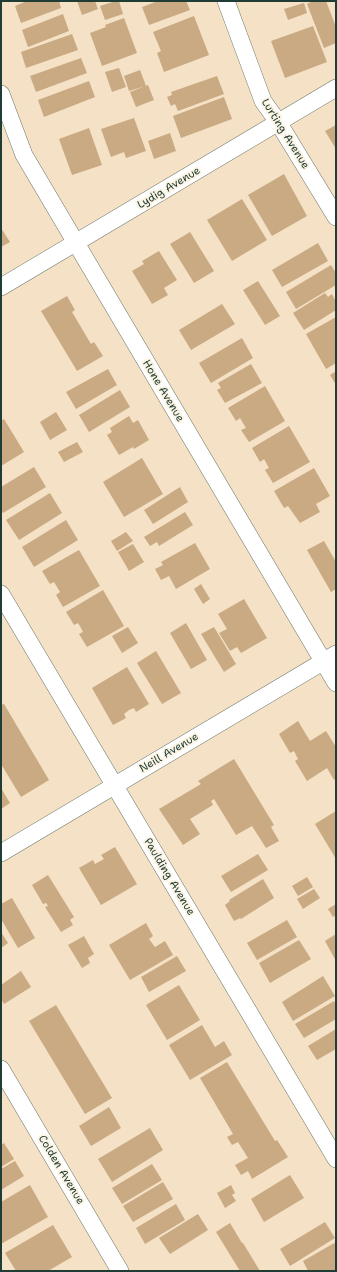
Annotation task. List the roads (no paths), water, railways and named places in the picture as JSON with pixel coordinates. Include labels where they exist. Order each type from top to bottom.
[{"type":"street","name":"Lurting Avenue","points":[[226,1],[262,101],[278,122],[336,217]]},
{"type":"street","name":"Lydig Avenue","points":[[1,287],[76,244],[336,88]]},
{"type":"street","name":"Hone Avenue","points":[[1,94],[24,155],[76,244],[330,658],[336,683]]},
{"type":"street","name":"Paulding Avenue","points":[[1,594],[336,1159]]},
{"type":"street","name":"Neill Avenue","points":[[1,853],[330,658]]},
{"type":"street","name":"Colden Avenue","points":[[1,1069],[120,1271]]}]
